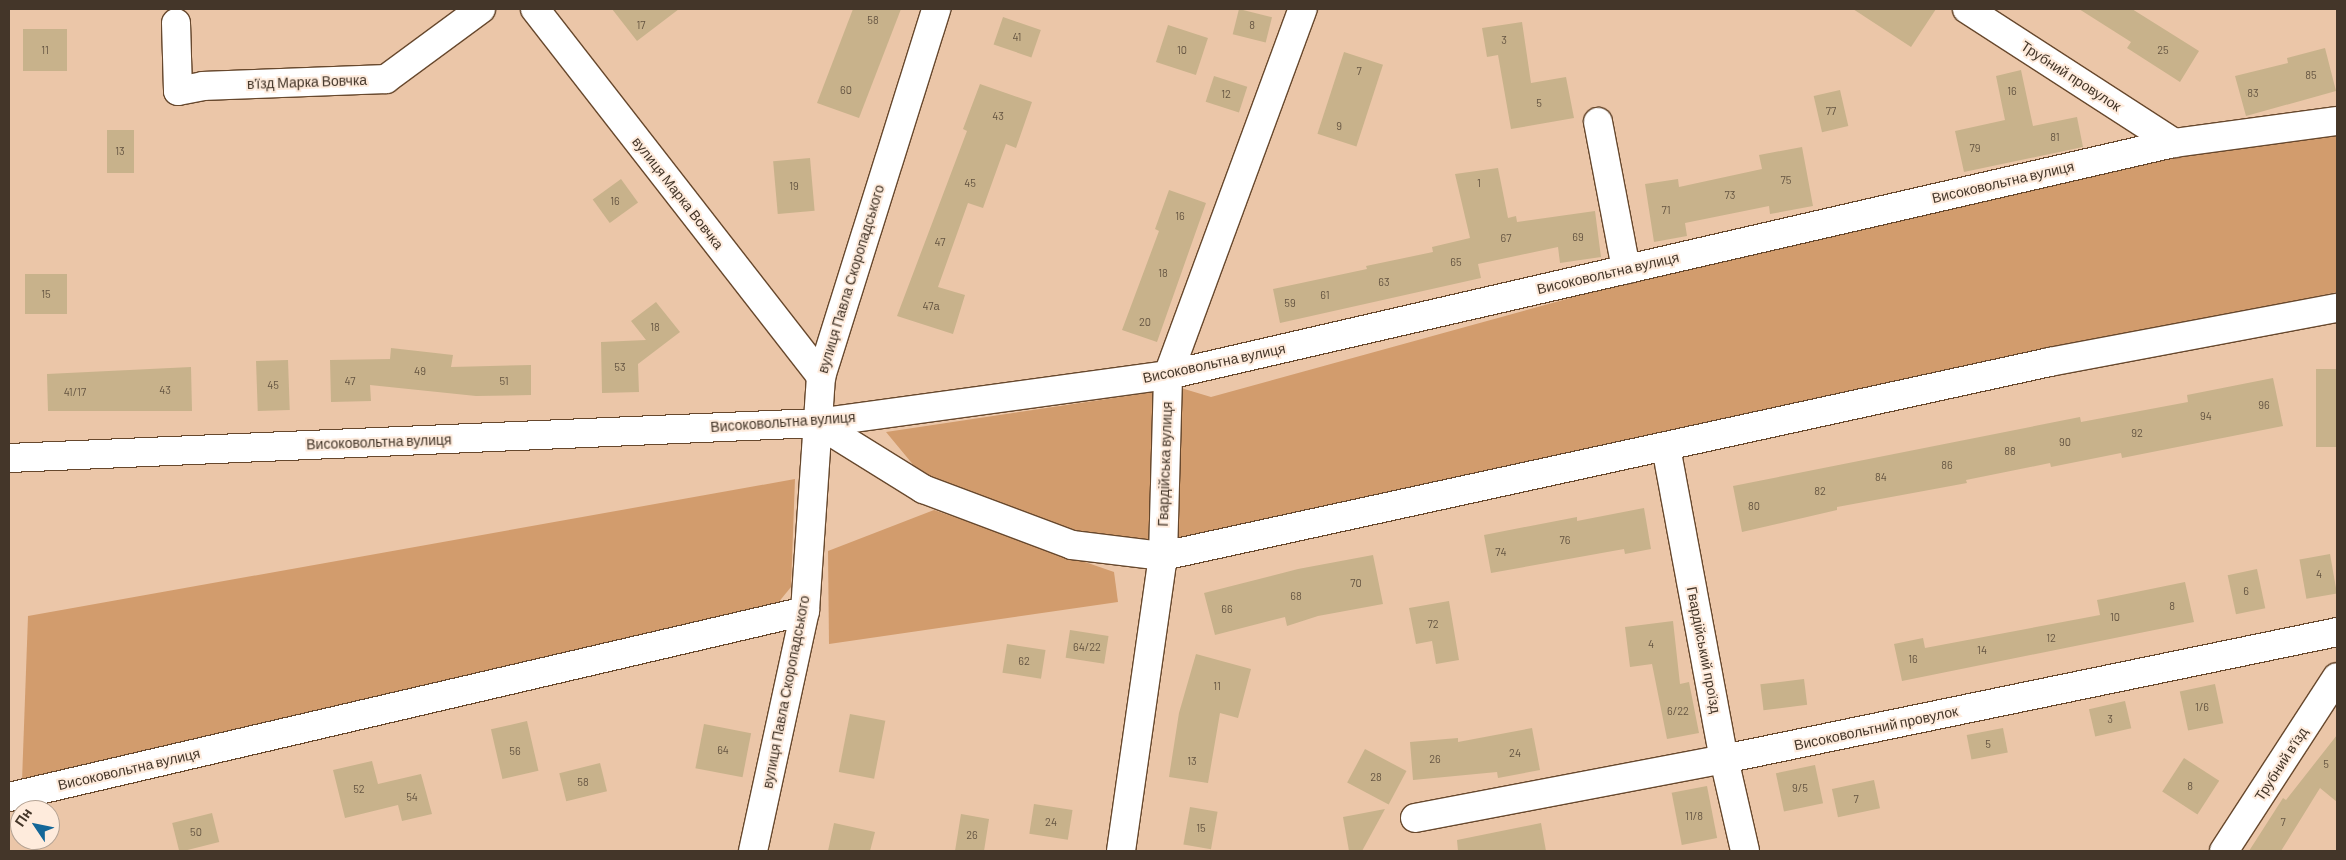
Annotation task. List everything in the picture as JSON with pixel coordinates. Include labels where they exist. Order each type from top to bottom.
[{"type":"street","name":"в'їзд Марка Вовчка","points":[[176,24],[178,91],[203,86],[386,79],[481,9]]},
{"type":"street","name":"вулиця Марка Вовчка","points":[[535,9],[820,377]]},
{"type":"street","name":"вулиця Павла Скоропадського","points":[[753,851],[805,611],[820,377],[936,9]]},
{"type":"street","name":"Гвардійська вулиця","points":[[1121,851],[1163,556],[1168,375],[1303,9]]},
{"type":"street","name":"Трубний провулок","points":[[1967,9],[2174,143]]},
{"type":"street","name":"Високовольтна вулиця","points":[[9,458],[817,423],[1168,375],[2174,143],[2337,121]]},
{"type":"street","points":[[1598,122],[1626,269]]},
{"type":"street","points":[[817,423],[923,489],[1072,545],[1163,556],[2050,362],[2337,308]]},
{"type":"street","name":"Гвардійський проїзд","points":[[1666,447],[1724,759],[1746,851]]},
{"type":"street","name":"Високовольтна вулиця","points":[[9,798],[805,611]]},
{"type":"street","name":"Високовольтний провулок","points":[[1415,818],[1724,759],[2337,632]]},
{"type":"street","name":"Трубний в’їзд","points":[[2224,851],[2337,677]]},
{"type":"shaded area","points":[[2337,131],[2337,292],[1156,548],[1075,535],[920,473],[886,432],[1181,388],[1211,397],[1632,281],[2157,160]]},
{"type":"shaded area","points":[[795,479],[791,587],[773,609],[22,781],[28,616]]},
{"type":"shaded area","points":[[934,510],[1114,572],[1118,602],[829,644],[828,551]]},
{"type":"building","points":[[612,9],[679,9],[637,41]]},
{"type":"building","points":[[853,9],[901,9],[859,118],[817,103]]},
{"type":"building","points":[[1239,9],[1272,17],[1266,42],[1233,34]]},
{"type":"building","points":[[1853,9],[1936,9],[1911,47]]},
{"type":"building","points":[[2079,9],[2132,9],[2199,51],[2180,82],[2127,48],[2131,42]]},
{"type":"building","points":[[1003,17],[1041,30],[1031,57],[994,44]]},
{"type":"building","points":[[1522,22],[1531,83],[1566,77],[1574,118],[1511,129],[1498,55],[1487,57],[1482,28]]},
{"type":"building","points":[[1168,25],[1208,38],[1196,75],[1156,62]]},
{"type":"building","points":[[23,29],[67,29],[67,71],[23,71]]},
{"type":"building","points":[[2325,48],[2336,91],[2246,116],[2235,76],[2288,63],[2287,58]]},
{"type":"building","points":[[1344,52],[1383,65],[1356,146],[1317,134]]},
{"type":"building","points":[[2021,70],[2033,126],[2077,117],[2083,147],[1964,172],[1955,131],[2005,120],[1996,76]]},
{"type":"building","points":[[1214,76],[1247,87],[1239,112],[1206,102]]},
{"type":"building","points":[[980,84],[1032,102],[1016,148],[1006,144],[983,208],[968,203],[938,287],[965,295],[953,334],[897,316],[967,131],[963,129]]},
{"type":"building","points":[[1840,90],[1848,126],[1822,132],[1814,96]]},
{"type":"building","points":[[107,130],[134,130],[134,173],[107,173]]},
{"type":"building","points":[[1802,147],[1813,206],[1770,214],[1769,206],[1685,223],[1687,236],[1654,242],[1645,184],[1678,179],[1679,187],[1762,169],[1759,155]]},
{"type":"building","points":[[810,158],[815,211],[778,214],[773,161]]},
{"type":"building","points":[[1498,168],[1508,218],[1516,216],[1517,222],[1595,211],[1601,257],[1560,263],[1558,247],[1478,264],[1481,278],[1280,323],[1273,289],[1367,269],[1366,266],[1433,252],[1432,247],[1470,238],[1455,174]]},
{"type":"building","points":[[621,179],[638,202],[610,223],[593,200]]},
{"type":"building","points":[[1169,190],[1206,203],[1157,342],[1122,330],[1159,231],[1155,229]]},
{"type":"building","points":[[25,274],[67,274],[67,314],[25,314]]},
{"type":"building","points":[[656,302],[680,332],[638,364],[639,392],[602,393],[601,342],[646,340],[631,321]]},
{"type":"building","points":[[391,348],[453,355],[451,367],[531,365],[531,395],[476,396],[370,385],[371,401],[331,402],[330,360],[390,359]]},
{"type":"building","points":[[288,360],[290,410],[258,411],[256,361]]},
{"type":"building","points":[[191,367],[192,411],[48,411],[47,374]]},
{"type":"building","points":[[2316,369],[2337,369],[2337,447],[2316,447]]},
{"type":"building","points":[[2273,378],[2283,426],[2122,458],[2121,453],[2051,467],[2050,463],[1966,480],[1967,483],[1837,507],[1837,510],[1742,532],[1733,486],[2080,417],[2081,422],[2188,402],[2187,395]]},
{"type":"building","points":[[1644,508],[1651,549],[1625,554],[1624,549],[1491,573],[1484,535],[1577,517],[1577,521]]},
{"type":"building","points":[[2330,554],[2337,593],[2306,599],[2299,559]]},
{"type":"building","points":[[1373,555],[1383,604],[1318,616],[1287,626],[1285,617],[1215,635],[1204,593],[1298,569]]},
{"type":"building","points":[[2257,569],[2265,608],[2236,614],[2228,575]]},
{"type":"building","points":[[2185,582],[2194,622],[1902,681],[1894,644],[1923,638],[1925,648],[2100,615],[2097,600]]},
{"type":"building","points":[[1449,601],[1459,660],[1436,664],[1432,641],[1416,644],[1409,608]]},
{"type":"building","points":[[1673,621],[1680,684],[1689,682],[1699,733],[1667,739],[1652,664],[1630,667],[1625,627]]},
{"type":"building","points":[[1070,630],[1109,636],[1104,664],[1066,658]]},
{"type":"building","points":[[1007,644],[1046,650],[1041,679],[1002,673]]},
{"type":"building","points":[[1196,654],[1251,669],[1238,718],[1220,713],[1208,783],[1169,777],[1179,713]]},
{"type":"building","points":[[1804,679],[1807,705],[1763,710],[1760,684]]},
{"type":"building","points":[[2215,684],[2223,723],[2188,731],[2180,691]]},
{"type":"building","points":[[2125,701],[2131,728],[2095,737],[2089,709]]},
{"type":"building","points":[[850,714],[885,721],[874,779],[839,772]]},
{"type":"building","points":[[527,721],[538,771],[502,779],[491,729]]},
{"type":"building","points":[[704,724],[751,733],[743,777],[695,768]]},
{"type":"building","points":[[1532,728],[1540,770],[1498,778],[1497,772],[1413,780],[1410,742],[1458,738],[1458,742]]},
{"type":"building","points":[[2003,728],[2008,753],[1971,760],[1967,735]]},
{"type":"building","points":[[2337,735],[2337,802],[2320,788],[2281,851],[2249,851],[2283,798],[2286,800]]},
{"type":"building","points":[[1365,749],[1406,771],[1389,805],[1347,783]]},
{"type":"building","points":[[2184,758],[2219,781],[2197,814],[2162,792]]},
{"type":"building","points":[[372,761],[378,784],[421,774],[432,814],[402,821],[398,805],[345,818],[333,770]]},
{"type":"building","points":[[600,763],[607,791],[566,801],[559,773]]},
{"type":"building","points":[[1815,765],[1823,803],[1784,811],[1776,773]]},
{"type":"building","points":[[1874,780],[1880,808],[1838,817],[1832,789]]},
{"type":"building","points":[[1707,786],[1717,838],[1682,845],[1672,793]]},
{"type":"building","points":[[1034,804],[1073,810],[1068,840],[1029,834]]},
{"type":"building","points":[[1190,807],[1218,812],[1211,849],[1183,844]]},
{"type":"building","points":[[1385,809],[1362,851],[1349,851],[1343,817]]},
{"type":"building","points":[[212,813],[219,842],[179,851],[172,823]]},
{"type":"building","points":[[961,814],[989,819],[984,851],[955,851]]},
{"type":"building","points":[[834,823],[875,832],[870,851],[828,851]]},
{"type":"building","points":[[1541,823],[1546,851],[1458,851],[1457,840]]}]
